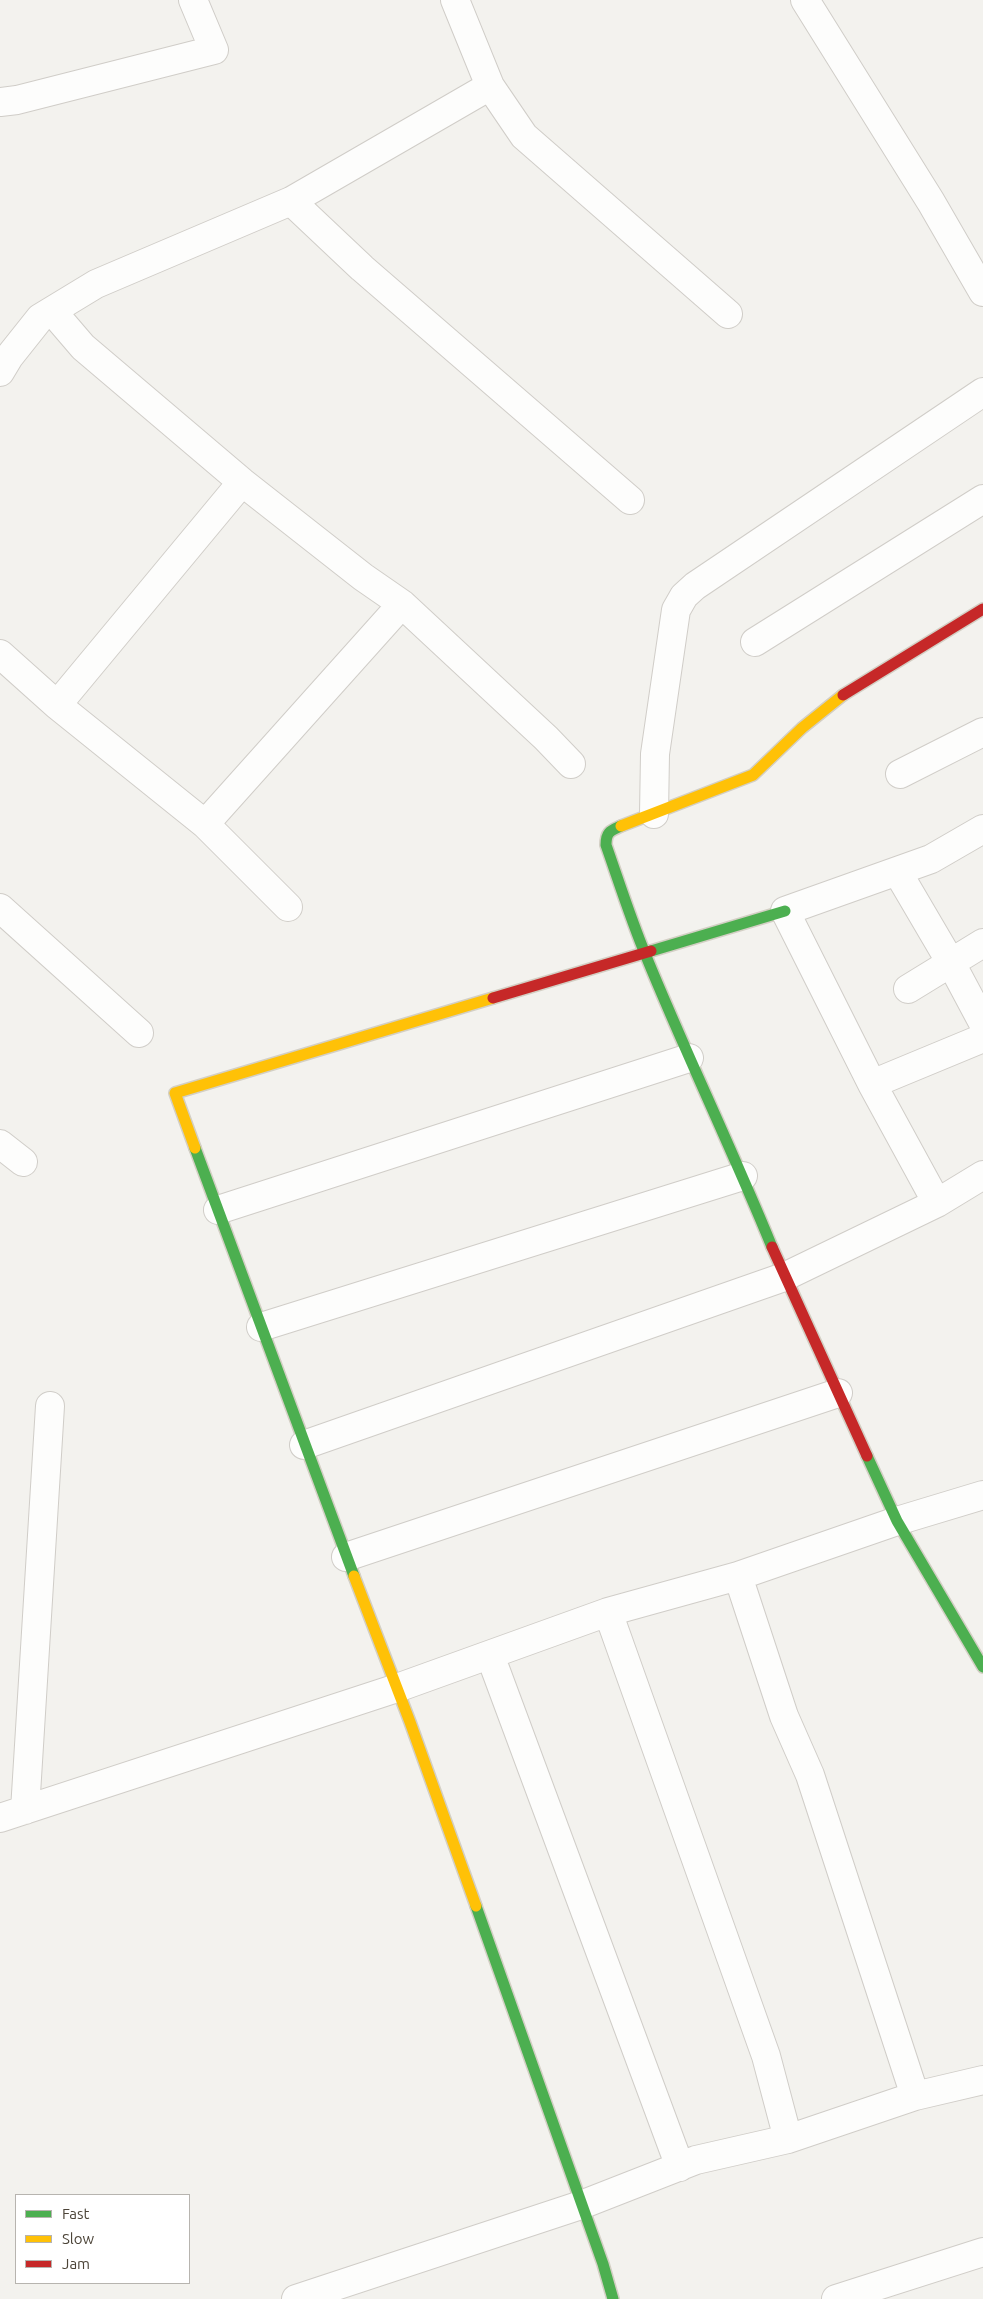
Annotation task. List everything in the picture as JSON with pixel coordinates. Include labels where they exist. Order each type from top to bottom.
[{"type":"street","points":[[0,102],[17,100],[214,50],[193,0]]},
{"type":"street","points":[[455,0],[486,75],[524,136],[728,314]]},
{"type":"street","points":[[805,0],[931,202],[983,292]]},
{"type":"street","points":[[0,372],[9,357],[40,318],[53,312],[96,284],[291,201],[486,75]]},
{"type":"street","points":[[291,201],[362,268],[630,500]]},
{"type":"street","points":[[53,312],[83,347],[242,482],[363,577],[402,604],[546,738],[571,764]]},
{"type":"street","points":[[654,814],[655,754],[676,610],[684,596],[695,586],[983,392]]},
{"type":"street","points":[[58,705],[242,482]]},
{"type":"street","points":[[755,642],[983,499]]},
{"type":"street","points":[[205,824],[402,604]]},
{"type":"street","points":[[983,609],[840,697],[802,728],[752,775],[609,831],[606,836],[606,845],[645,954],[689,1058],[743,1176],[784,1277],[897,1521],[983,1666]]},
{"type":"street","points":[[0,654],[58,705],[205,824],[288,907]]},
{"type":"street","points":[[900,774],[983,732]]},
{"type":"street","points":[[614,2299],[397,1688],[304,1445],[175,1093],[785,911],[931,859],[983,829]]},
{"type":"street","points":[[897,871],[951,963],[983,1023]]},
{"type":"street","points":[[0,908],[139,1033]]},
{"type":"street","points":[[785,911],[872,1084],[937,1203]]},
{"type":"street","points":[[908,990],[983,943]]},
{"type":"street","points":[[872,1084],[983,1038]]},
{"type":"street","points":[[218,1210],[689,1058]]},
{"type":"street","points":[[0,1144],[23,1162]]},
{"type":"street","points":[[304,1445],[784,1277],[937,1203],[983,1175]]},
{"type":"street","points":[[261,1327],[743,1176]]},
{"type":"street","points":[[346,1557],[838,1393]]},
{"type":"street","points":[[50,1406],[12,1814],[397,1688],[608,1612],[738,1576],[897,1521],[983,1495]]},
{"type":"street","points":[[738,1576],[784,1716],[810,1776],[915,2096]]},
{"type":"street","points":[[608,1612],[766,2056],[788,2139]]},
{"type":"street","points":[[490,1655],[680,2166]]},
{"type":"street","points":[[296,2299],[582,2205],[696,2160],[788,2139],[915,2096],[983,2080]]},
{"type":"street","points":[[836,2299],[983,2252]]},
{"type":"traffic: fast","points":[[621,826],[609,832],[606,845],[630,915],[661,993],[772,1247]]},
{"type":"traffic: fast","points":[[651,951],[785,911]]},
{"type":"traffic: fast","points":[[195,1148],[354,1576]]},
{"type":"traffic: fast","points":[[867,1456],[897,1521],[983,1667]]},
{"type":"traffic: fast","points":[[476,1906],[603,2264],[613,2299]]},
{"type":"traffic: slow","points":[[621,826],[753,775],[802,728],[843,695]]},
{"type":"traffic: slow","points":[[195,1148],[175,1093],[493,998]]},
{"type":"traffic: slow","points":[[354,1576],[410,1722],[476,1906]]},
{"type":"traffic: jam","points":[[843,695],[983,609]]},
{"type":"traffic: jam","points":[[493,998],[651,951]]},
{"type":"traffic: jam","points":[[772,1247],[867,1456]]}]
